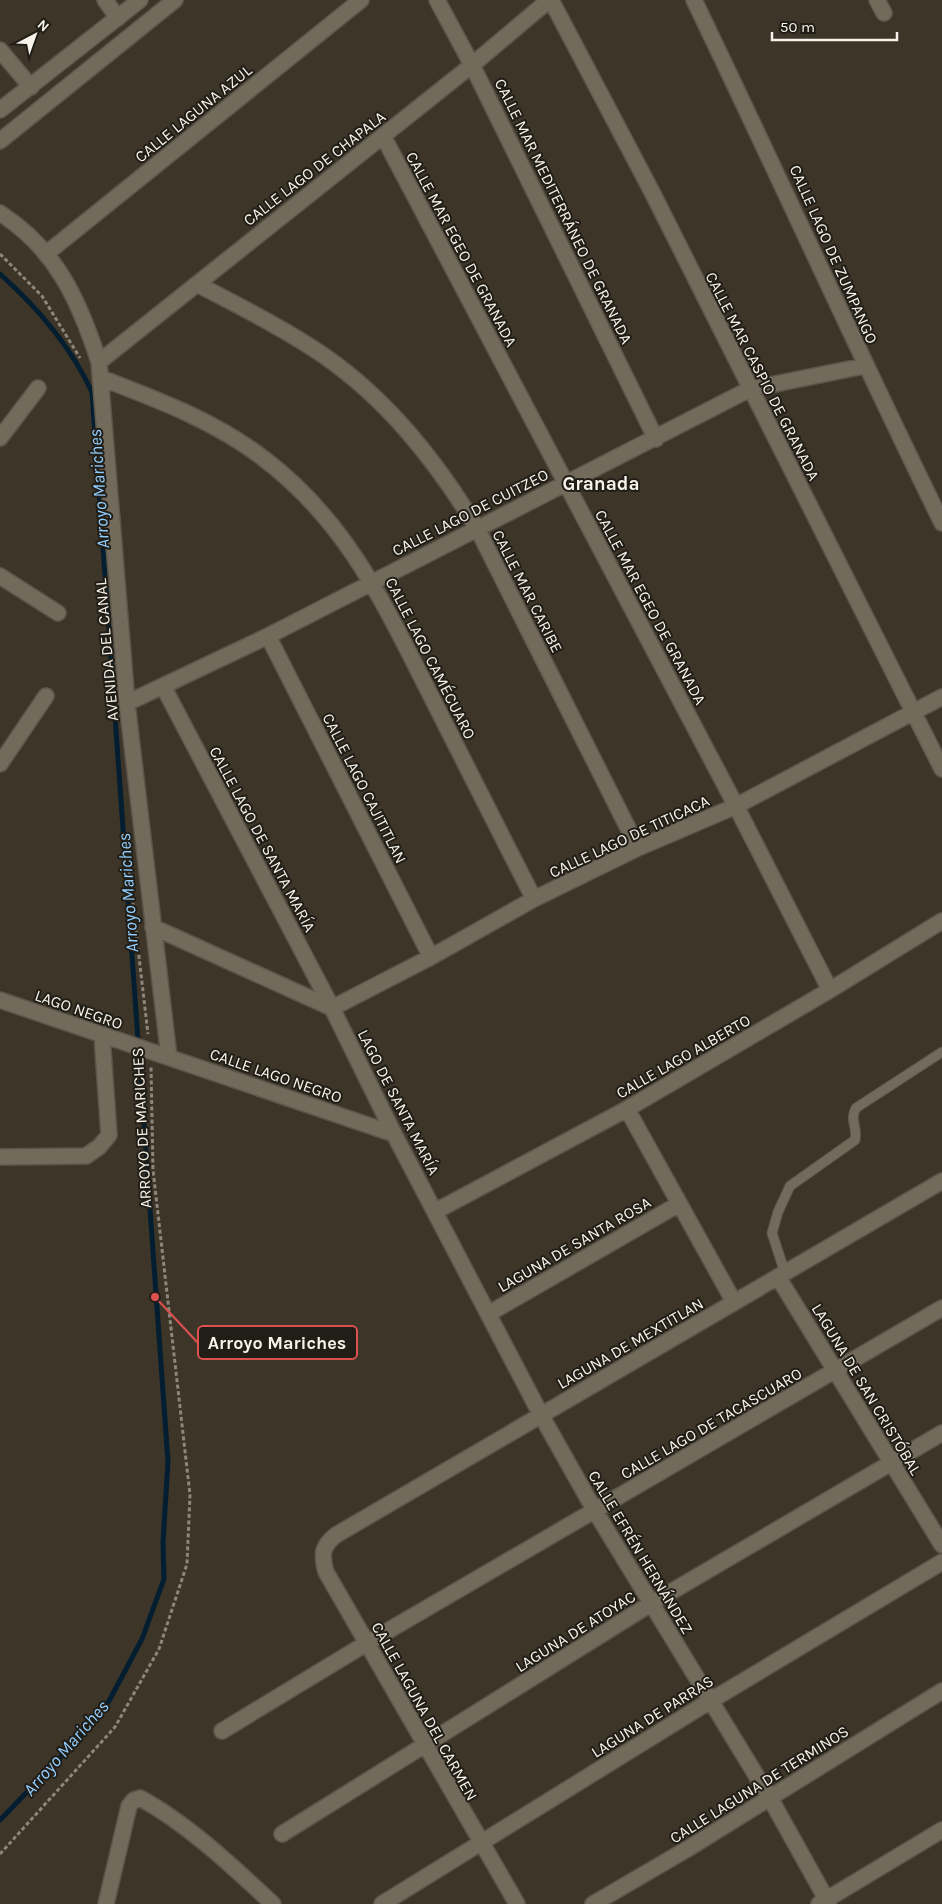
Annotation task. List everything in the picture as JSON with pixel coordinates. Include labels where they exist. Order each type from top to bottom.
[{"type":"street","points":[[105,0],[118,18]]},
{"type":"street","points":[[0,110],[140,0]]},
{"type":"street","points":[[0,141],[175,0]]},
{"type":"street","name":"CALLE LAGUNA AZUL","points":[[46,253],[361,0]]},
{"type":"street","name":"CALLE MAR MEDITERRÁNEO DE GRANADA","points":[[437,0],[472,65],[656,438]]},
{"type":"street","name":"CALLE LAGO DE CHAPALA","points":[[99,362],[472,65],[550,0]]},
{"type":"street","name":"CALLE MAR CASPIO DE GRANADA","points":[[550,0],[652,192],[942,769]]},
{"type":"street","name":"CALLE LAGO DE ZUMPANGO","points":[[694,0],[776,170],[864,366],[942,523]]},
{"type":"street","points":[[0,50],[31,87]]},
{"type":"street","name":"CALLE MAR EGEO DE GRANADA","points":[[383,136],[736,806],[830,990]]},
{"type":"street","name":"AVENIDA DEL CANAL","points":[[0,213],[14,222],[46,253],[61,273],[84,315],[99,362],[127,703],[169,1057]]},
{"type":"street","name":"CALLE MAR CARIBE","points":[[197,284],[270,322],[324,356],[379,401],[423,447],[447,480],[476,528],[638,848]]},
{"type":"street","name":"CALLE LAGO DE CUITZEO","points":[[127,703],[268,636],[372,581],[750,389],[864,366]]},
{"type":"street","name":"CALLE LAGO CAMÉCUARO","points":[[101,378],[172,405],[224,432],[263,458],[297,488],[334,527],[372,581],[534,899]]},
{"type":"street","points":[[0,438],[38,388]]},
{"type":"street","points":[[0,576],[58,613]]},
{"type":"street","name":"CALLE LAGO CAJITITLAN","points":[[268,636],[431,957]]},
{"type":"street","name":"CALLE LAGO DE SANTA MARÍA","points":[[163,686],[332,1008]]},
{"type":"street","points":[[0,764],[46,696]]},
{"type":"street","name":"CALLE LAGO DE TITICACA","points":[[332,1008],[431,957],[534,899],[638,848],[736,806],[942,697]]},
{"type":"street","name":"CALLE LAGO ALBERTO","points":[[436,1211],[627,1109],[830,990],[942,921]]},
{"type":"street","points":[[153,928],[332,1008]]},
{"type":"street","name":"LAGO NEGRO","points":[[0,1000],[148,1051]]},
{"type":"street","name":"LAGO DE SANTA MARÍA","points":[[332,1008],[394,1134],[436,1211]]},
{"type":"street","points":[[0,1158],[86,1156],[110,1135],[102,1036]]},
{"type":"street","name":"CALLE LAGO NEGRO","points":[[148,1051],[394,1134]]},
{"type":"street","points":[[627,1109],[734,1302]]},
{"type":"street","name":"LAGUNA DE MEXTITLAN","points":[[336,1535],[942,1180]]},
{"type":"street","name":"LAGUNA DE SANTA ROSA","points":[[488,1314],[678,1204]]},
{"type":"street","name":"CALLE EFRÉN HERNÁNDEZ","points":[[436,1211],[541,1415],[595,1510],[770,1798],[825,1903]]},
{"type":"street","name":"LAGUNA DE SAN CRISTÓBAL","points":[[782,1275],[835,1371],[942,1545]]},
{"type":"street","name":"CALLE LAGO DE TACASCUARO","points":[[222,1731],[367,1643],[942,1308]]},
{"type":"street","name":"LAGUNA DE ATOYAC","points":[[282,1834],[652,1603],[942,1433]]},
{"type":"street","name":"CALLE LAGUNA DEL CARMEN","points":[[336,1535],[326,1543],[321,1557],[326,1572],[480,1843],[517,1904]]},
{"type":"street","name":"LAGUNA DE PARRAS","points":[[382,1904],[710,1701],[942,1562]]},
{"type":"street","name":"CALLE LAGUNA DE TERMINOS","points":[[593,1904],[770,1798],[942,1691]]},
{"type":"street","points":[[106,1904],[125,1817],[129,1806],[134,1800],[140,1798],[157,1807],[236,1870],[273,1904]]},
{"type":"street","points":[[825,1903],[942,1830]]},
{"type":"lane","points":[[782,1275],[772,1232],[778,1212],[790,1186],[855,1140],[856,1134],[852,1117],[856,1108],[942,1052]]},
{"type":"path","points":[[0,254],[42,296],[82,362]]},
{"type":"path","name":"ARROYO DE MARICHES","points":[[0,1854],[115,1727],[159,1649],[187,1564],[190,1495],[153,1170],[148,1051],[129,862]]},
{"type":"waterway","name":"Arroyo Mariches","points":[[0,274],[52,328],[74,359],[92,392],[168,1462],[163,1542],[164,1579],[142,1639],[109,1701],[80,1737],[0,1820]]},
{"type":"place","name":"Arroyo Mariches","points":[[155,1297]]},
{"type":"district","name":"Granada","points":[[601,483]]}]
